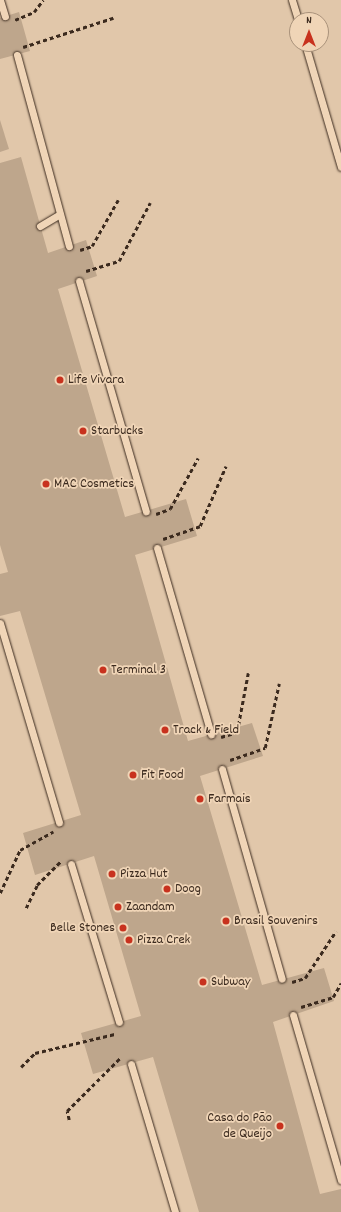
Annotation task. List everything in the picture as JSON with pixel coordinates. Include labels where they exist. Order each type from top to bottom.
[{"type":"lane","points":[[0,0],[6,20]]},
{"type":"lane","points":[[292,0],[296,12]]},
{"type":"lane","points":[[16,52],[70,246]]},
{"type":"lane","points":[[307,52],[341,167]]},
{"type":"lane","points":[[40,226],[60,214]]},
{"type":"lane","points":[[80,281],[147,514]]},
{"type":"lane","points":[[156,545],[211,734]]},
{"type":"lane","points":[[0,623],[60,825]]},
{"type":"lane","points":[[222,769],[283,981]]},
{"type":"lane","points":[[71,864],[119,1022]]},
{"type":"lane","points":[[293,1015],[341,1180]]},
{"type":"lane","points":[[131,1064],[175,1212]]},
{"type":"path","points":[[6,20],[34,12],[43,0]]},
{"type":"path","points":[[16,52],[113,18]]},
{"type":"path","points":[[78,250],[92,246],[118,200]]},
{"type":"path","points":[[84,271],[119,261],[150,203]]},
{"type":"path","points":[[147,514],[170,509],[198,458]]},
{"type":"path","points":[[156,545],[200,526],[226,466]]},
{"type":"path","points":[[219,738],[237,732],[248,673]]},
{"type":"path","points":[[228,761],[265,748],[279,684]]},
{"type":"path","points":[[0,893],[20,850],[60,825]]},
{"type":"path","points":[[26,908],[37,885],[63,858]]},
{"type":"path","points":[[283,981],[305,978],[336,930]]},
{"type":"path","points":[[298,1008],[333,997],[341,983]]},
{"type":"path","points":[[21,1067],[35,1053],[121,1032]]},
{"type":"path","points":[[70,1120],[67,1111],[127,1051]]},
{"type":"shaded area","points":[[0,0],[341,0],[341,1212],[0,1212]]},
{"type":"building","points":[[19,12],[30,51],[0,59],[0,18]]},
{"type":"building","points":[[0,120],[9,149],[0,152]]},
{"type":"building","name":"Terminal 3","points":[[21,157],[48,253],[86,240],[97,276],[58,289],[125,517],[186,499],[197,536],[135,555],[188,741],[252,723],[263,756],[200,776],[262,985],[324,968],[334,1001],[273,1022],[320,1194],[341,1189],[341,1212],[199,1212],[153,1057],[93,1074],[81,1033],[141,1016],[94,856],[35,875],[23,833],[81,815],[20,611],[0,616],[0,574],[8,572],[0,545],[0,163]]},
{"type":"place","name":"Life Vivara","points":[[60,380]]},
{"type":"place","name":"Starbucks","points":[[83,431]]},
{"type":"place","name":"MAC Cosmetics","points":[[46,484]]},
{"type":"place","name":"Terminal 3","points":[[103,670]]},
{"type":"place","name":"Track & Field","points":[[165,730]]},
{"type":"place","name":"Fit Food","points":[[133,775]]},
{"type":"place","name":"Farmais","points":[[200,799]]},
{"type":"place","name":"Pizza Hut","points":[[112,874]]},
{"type":"place","name":"Doog","points":[[167,889]]},
{"type":"place","name":"Zaandam","points":[[118,907]]},
{"type":"place","name":"Brasil Souvenirs","points":[[226,921]]},
{"type":"place","name":"Belle Stones","points":[[123,928]]},
{"type":"place","name":"Pizza Crek","points":[[129,940]]},
{"type":"place","name":"Subway","points":[[203,982]]},
{"type":"place","name":"Casa do Pão de Queijo","points":[[280,1126]]}]
